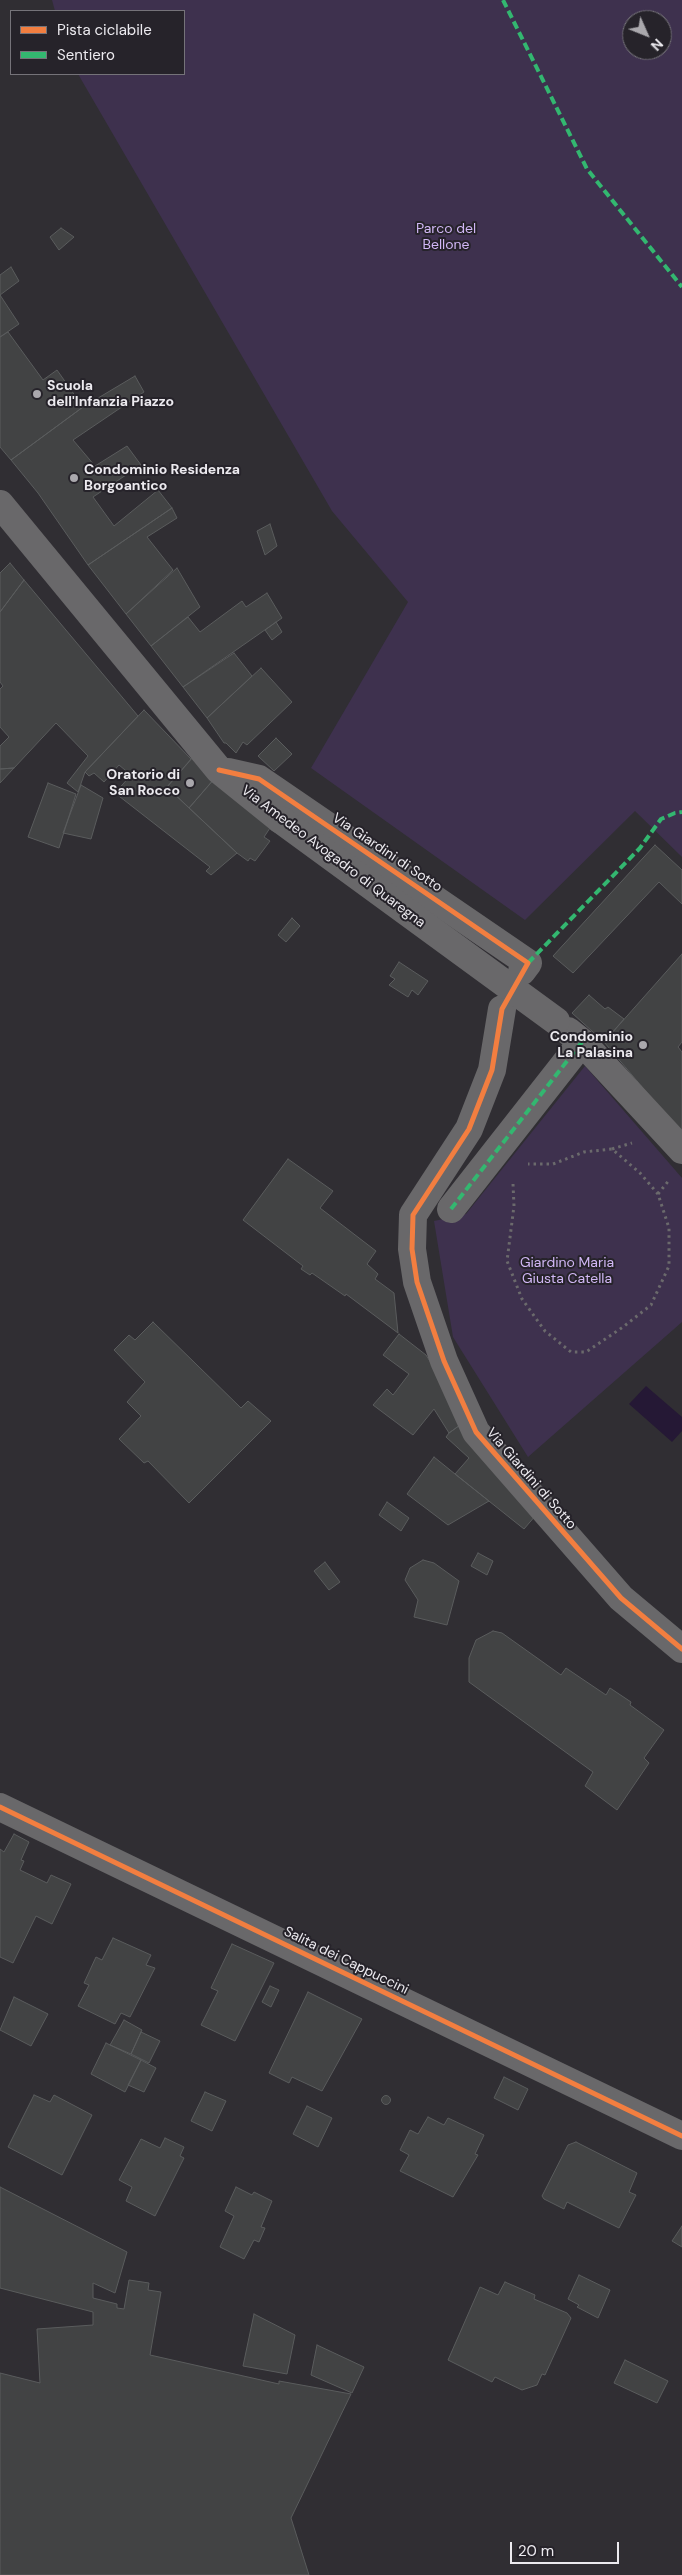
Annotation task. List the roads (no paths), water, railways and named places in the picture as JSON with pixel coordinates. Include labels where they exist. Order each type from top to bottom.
[{"type":"street","name":"Via Amedeo Avogadro di Quaregna","points":[[0,504],[219,770],[280,820],[556,1021],[582,1042],[682,1150]]},
{"type":"street","name":"Via Giardini di Sotto","points":[[219,770],[260,779],[528,963],[522,971]]},
{"type":"street","name":"Via Giardini di Sotto","points":[[502,1009],[492,1070],[469,1129],[413,1215],[412,1249],[417,1282],[444,1361],[476,1432],[621,1598],[682,1649]]},
{"type":"street","points":[[451,1209],[507,1154],[582,1042]]},
{"type":"street","name":"Salita dei Cappuccini","points":[[0,1807],[682,2136]]},
{"type":"place","name":"Scuola dell'Infanzia Piazzo","points":[[37,394]]},
{"type":"place","name":"Condominio Residenza Borgoantico","points":[[74,478]]},
{"type":"place","name":"Oratorio di San Rocco","points":[[190,783]]},
{"type":"place","name":"Condominio La Palasina","points":[[643,1045]]},
{"type":"park label","name":"Parco del Bellone","points":[[446,237]]},
{"type":"park label","name":"Giardino Maria Giusta Catella","points":[[567,1272]]}]
